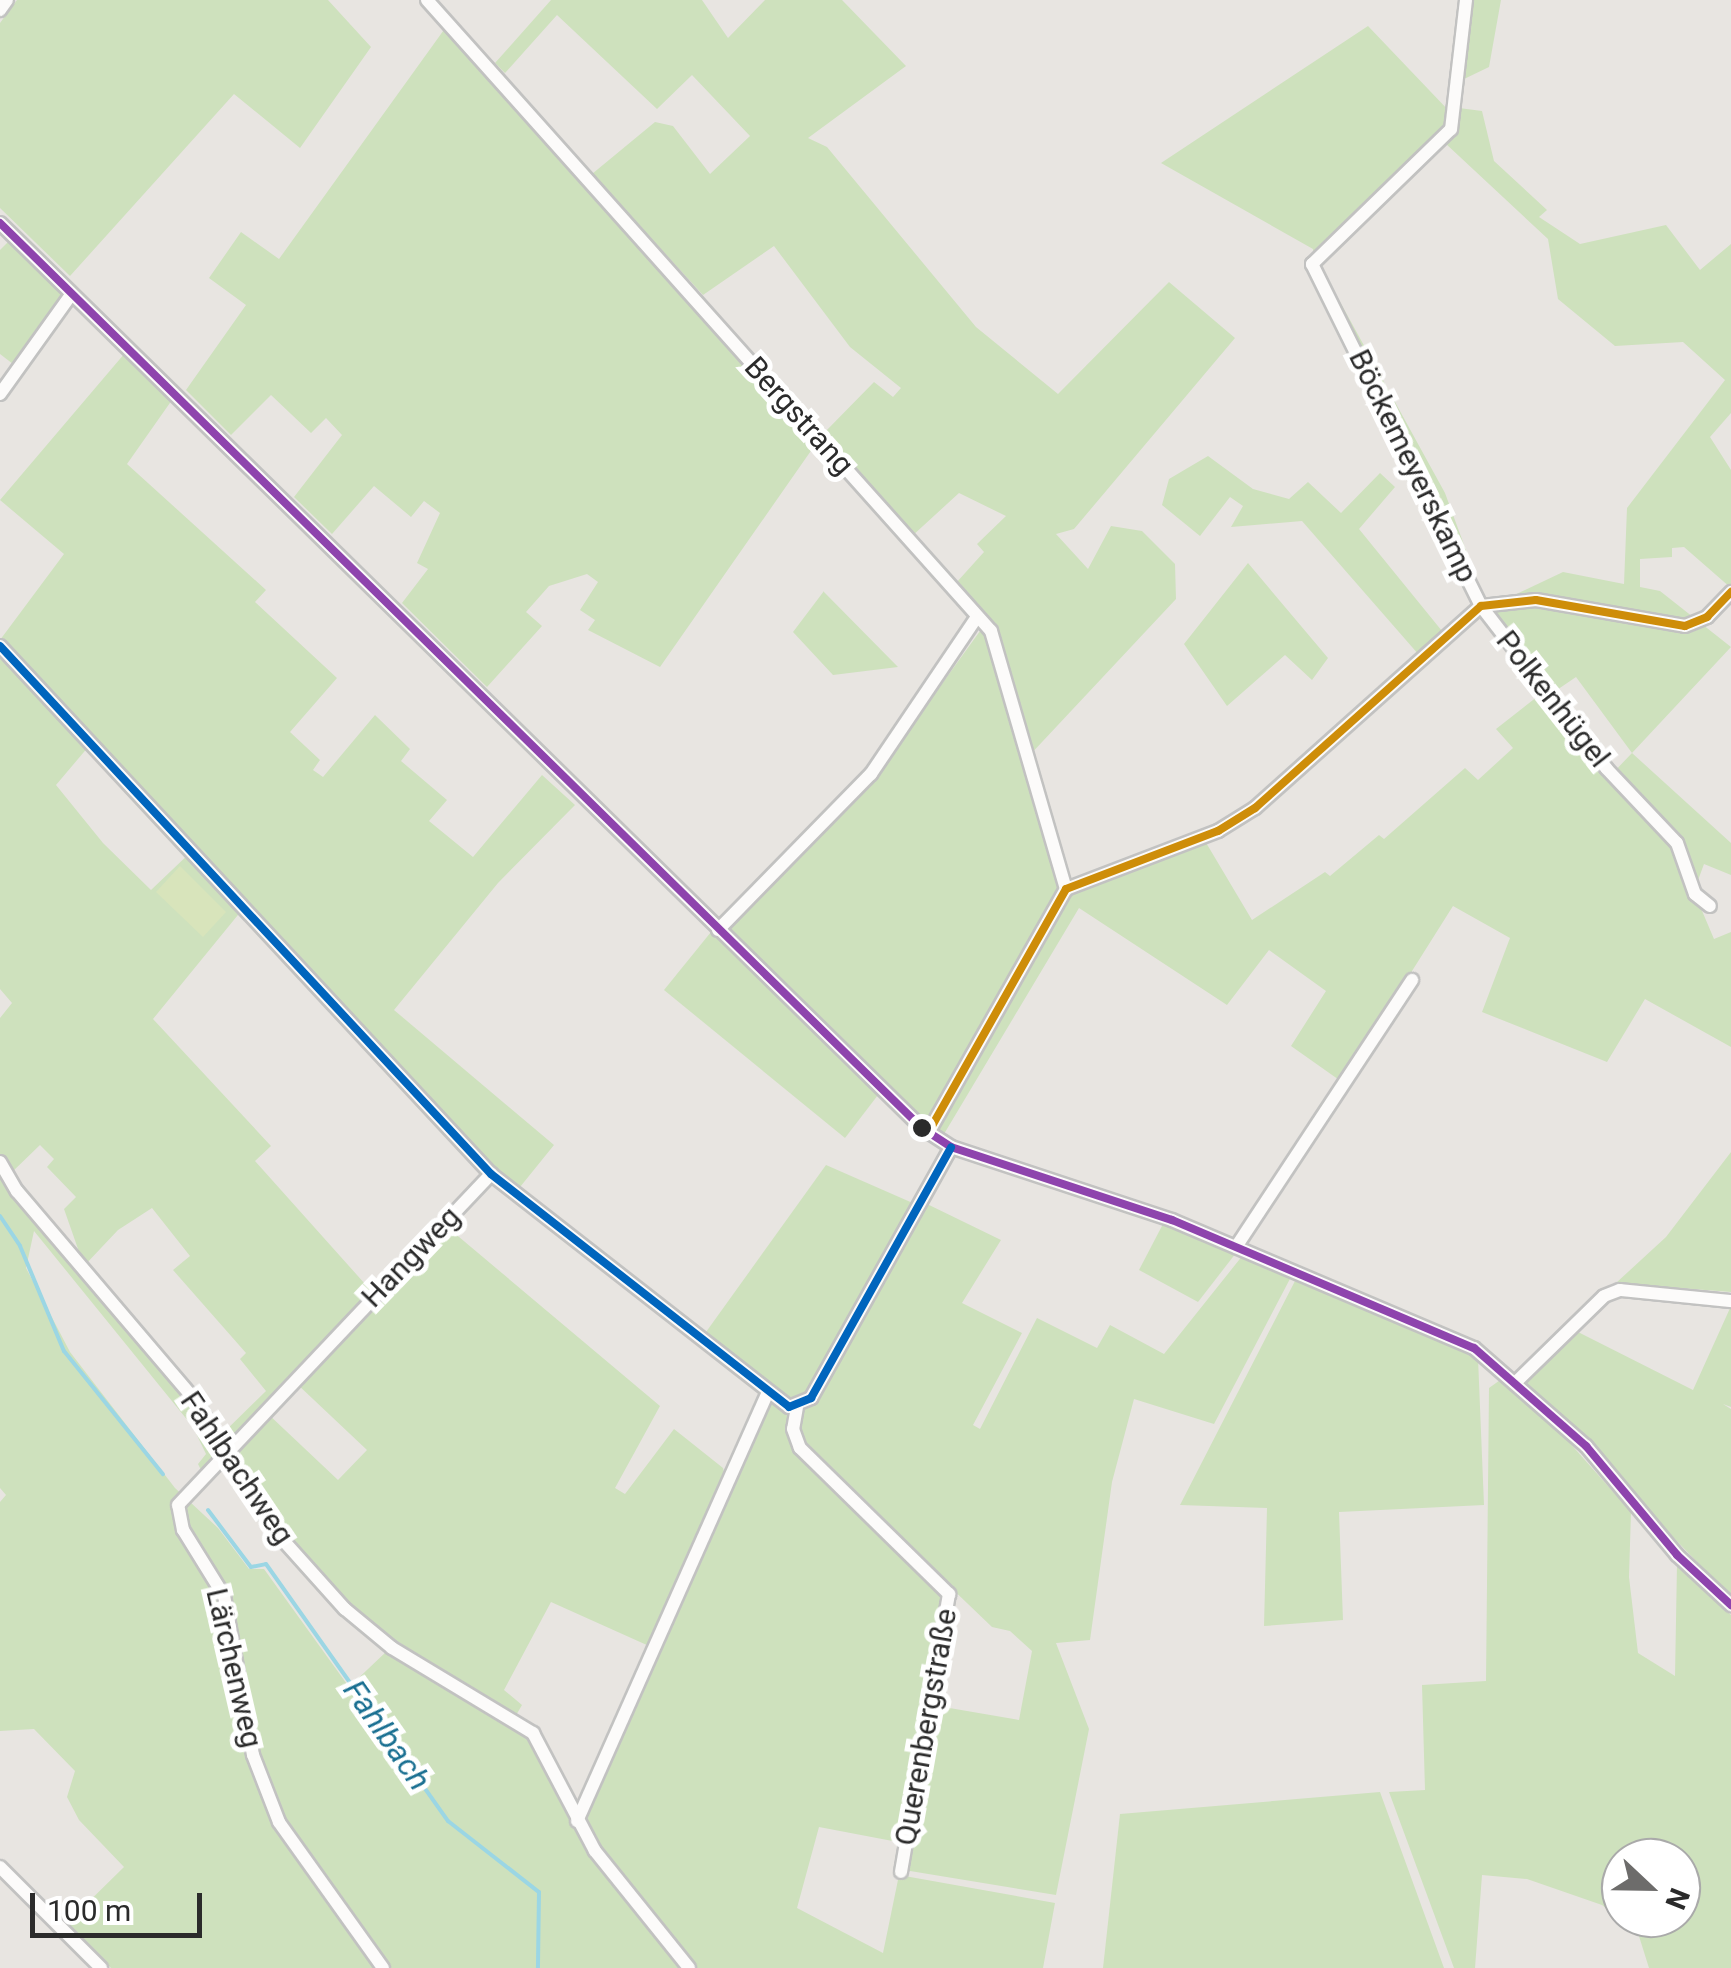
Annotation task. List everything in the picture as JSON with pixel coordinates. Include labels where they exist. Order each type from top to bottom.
[{"type":"street","points":[[0,10],[8,0]]},
{"type":"street","name":"Bergstrang","points":[[428,0],[1000,646],[1066,889]]},
{"type":"street","name":"Böckemeyerskamp","points":[[1066,889],[1218,831],[1255,808],[1481,606],[1312,264],[1451,128],[1466,0]]},
{"type":"street","points":[[0,223],[928,1133],[951,1147],[1236,1248],[1452,1336],[1515,1382],[1586,1446],[1678,1554],[1731,1605]]},
{"type":"street","points":[[0,394],[71,294]]},
{"type":"street","name":"Polkenhügel","points":[[1481,606],[1536,600],[1685,626],[1707,617],[1731,592]]},
{"type":"street","name":"Polkenhügel","points":[[1481,606],[1606,768],[1677,843],[1695,894],[1710,906]]},
{"type":"street","points":[[718,930],[870,774],[977,617]]},
{"type":"street","points":[[0,646],[490,1174],[766,1394],[796,1408],[811,1398],[951,1147]]},
{"type":"street","points":[[928,1133],[1066,889]]},
{"type":"street","points":[[1236,1248],[1412,980]]},
{"type":"street","name":"Fahlbachweg","points":[[0,1162],[18,1191],[195,1400],[274,1530],[345,1609],[392,1648],[533,1733],[578,1821],[688,1968]]},
{"type":"street","name":"Hangweg","points":[[331,1340],[490,1174]]},
{"type":"street","points":[[1515,1382],[1604,1296],[1620,1290],[1731,1301]]},
{"type":"street","name":"Lärchenweg","points":[[331,1340],[225,1455],[186,1490],[178,1505],[183,1530],[224,1596],[253,1755],[279,1822],[383,1968]]},
{"type":"street","points":[[578,1821],[766,1394]]},
{"type":"street","name":"Querenbergstraße","points":[[796,1408],[793,1429],[800,1448],[949,1594],[900,1872]]},
{"type":"street","points":[[0,1867],[101,1968]]},
{"type":"green space","points":[[17,0],[328,0],[371,47],[300,148],[234,94],[70,276],[0,208],[0,23]]},
{"type":"green space","points":[[551,0],[702,0],[728,38],[765,0],[842,0],[906,66],[808,138],[827,147],[976,327],[1058,394],[1169,282],[1235,338],[1074,529],[1056,534],[1088,569],[1111,526],[1142,531],[1175,564],[1176,599],[1028,757],[1071,891],[1205,841],[1252,920],[1325,872],[1330,876],[1379,835],[1384,839],[1465,768],[1478,780],[1513,748],[1496,729],[1542,693],[1610,776],[1632,753],[1731,843],[1731,875],[1704,864],[1697,883],[1684,846],[1674,845],[1714,939],[1731,932],[1731,1047],[1645,999],[1607,1062],[1482,1012],[1510,938],[1453,906],[1342,1082],[1291,1046],[1326,991],[1269,950],[1227,1005],[1079,908],[944,1134],[922,1119],[723,930],[871,782],[988,620],[956,583],[984,552],[977,544],[1006,516],[959,493],[911,537],[823,434],[874,382],[893,397],[901,388],[850,347],[774,246],[703,295],[592,174],[655,122],[673,126],[710,174],[750,136],[692,75],[657,109],[557,15],[505,73],[495,63]]},
{"type":"green space","points":[[1460,0],[1501,0],[1489,67],[1462,80],[1459,108],[1482,111],[1494,161],[1547,210],[1539,217],[1580,244],[1666,225],[1700,270],[1731,244],[1731,413],[1710,437],[1731,470],[1731,588],[1684,547],[1672,548],[1672,557],[1640,559],[1640,587],[1660,591],[1731,647],[1632,753],[1576,677],[1551,694],[1487,608],[1563,572],[1624,584],[1627,508],[1725,380],[1683,342],[1615,346],[1558,299],[1548,239],[1445,143],[1334,252],[1317,260],[1445,493],[1474,572],[1469,576],[1315,265],[1313,249],[1161,163],[1368,26],[1450,112]]},
{"type":"green space","points":[[446,27],[815,445],[660,667],[588,630],[595,620],[580,610],[598,582],[587,574],[549,586],[526,612],[542,626],[487,687],[402,603],[428,569],[417,563],[440,513],[424,501],[411,517],[374,486],[332,534],[294,497],[342,435],[326,418],[311,433],[271,395],[231,435],[186,390],[246,305],[209,278],[241,232],[279,259]]},
{"type":"green space","points":[[10,240],[63,295],[13,364],[0,354],[0,250]]},
{"type":"green space","points":[[125,353],[172,400],[127,464],[266,590],[255,602],[337,678],[290,732],[320,760],[313,770],[323,777],[375,715],[410,749],[401,761],[447,800],[429,821],[473,857],[542,775],[575,805],[498,883],[394,1010],[554,1145],[516,1192],[242,910],[153,1019],[271,1146],[255,1161],[374,1294],[446,1226],[660,1406],[615,1488],[625,1494],[674,1429],[723,1468],[725,1476],[649,1646],[551,1602],[504,1690],[522,1705],[515,1717],[347,1609],[277,1528],[228,1455],[267,1413],[338,1480],[367,1450],[296,1383],[225,1451],[219,1437],[266,1391],[240,1359],[246,1353],[173,1270],[190,1256],[152,1208],[118,1230],[84,1266],[64,1209],[76,1197],[47,1167],[54,1159],[40,1145],[10,1174],[0,1157],[0,1018],[12,1003],[0,989],[0,648],[89,746],[56,785],[103,843],[151,890],[193,850],[0,640],[64,554],[0,500]]},
{"type":"green space","points":[[1208,456],[1253,489],[1289,499],[1308,482],[1341,513],[1380,473],[1395,487],[1359,529],[1442,631],[1419,655],[1302,521],[1231,527],[1243,506],[1230,497],[1200,536],[1162,505],[1169,479]]},
{"type":"green space","points":[[1248,563],[1328,658],[1312,680],[1285,655],[1227,706],[1184,644]]},
{"type":"green space","points":[[824,591],[898,667],[833,675],[793,632]]},
{"type":"green space","points":[[180,866],[226,912],[203,937],[156,892]]},
{"type":"green space","points":[[711,932],[878,1095],[845,1138],[664,990]]},
{"type":"green space","points":[[1731,1152],[1731,1292],[1616,1283],[1666,1237]]},
{"type":"green space","points":[[826,1165],[915,1204],[809,1397],[796,1405],[701,1339]]},
{"type":"green space","points":[[0,1166],[205,1419],[223,1455],[202,1472],[198,1464],[206,1454],[193,1427],[34,1231],[26,1268],[70,1352],[175,1488],[218,1528],[249,1569],[264,1569],[349,1687],[387,1651],[529,1735],[575,1822],[686,1968],[111,1968],[67,1923],[124,1867],[79,1820],[67,1797],[75,1771],[34,1729],[0,1731],[0,1502],[6,1495],[0,1488]]},
{"type":"green space","points":[[925,1203],[1001,1240],[962,1303],[1022,1333],[973,1425],[980,1429],[1037,1318],[1097,1348],[1110,1325],[1164,1354],[1243,1255],[1292,1275],[1214,1424],[1134,1399],[1112,1482],[1090,1640],[1056,1643],[1089,1729],[1056,1895],[904,1870],[932,1705],[1019,1720],[1032,1651],[1010,1631],[992,1627],[797,1440],[798,1409]]},
{"type":"green space","points":[[1163,1224],[1236,1253],[1198,1302],[1139,1270]]},
{"type":"green space","points":[[1295,1281],[1478,1358],[1484,1505],[1339,1512],[1343,1620],[1264,1626],[1267,1508],[1180,1505]]},
{"type":"green space","points":[[1731,1306],[1731,1407],[1723,1404],[1731,1409],[1731,1597],[1522,1381],[1578,1332],[1693,1390]]},
{"type":"green space","points":[[1503,1378],[1529,1397],[1631,1512],[1629,1577],[1638,1653],[1675,1676],[1677,1564],[1731,1615],[1731,1968],[1649,1968],[1640,1938],[1701,1938],[1701,1838],[1601,1838],[1601,1905],[1527,1879],[1482,1875],[1475,1968],[1454,1968],[1389,1792],[1425,1790],[1422,1685],[1486,1681],[1489,1388]]},
{"type":"green space","points":[[766,1401],[793,1413],[790,1429],[946,1595],[903,1843],[819,1827],[797,1908],[883,1953],[899,1875],[1055,1903],[1043,1968],[694,1968],[581,1821]]},
{"type":"green space","points":[[1380,1792],[1444,1968],[1103,1968],[1120,1814]]},
{"type":"waterway","points":[[0,1216],[20,1246],[64,1351],[163,1474]]},
{"type":"waterway","name":"Fahlbach","points":[[208,1510],[251,1567],[266,1564],[448,1821],[539,1892],[538,1968]]},
{"type":"transit line","points":[[0,223],[922,1128],[951,1147],[1172,1220],[1474,1348],[1586,1446],[1677,1555],[1731,1605]]},
{"type":"transit line","points":[[928,1133],[1066,889],[1218,831],[1255,808],[1481,606],[1536,600],[1685,626],[1707,617],[1731,592]]},
{"type":"transit line","points":[[0,646],[491,1174],[789,1407],[811,1398],[951,1147]]}]
